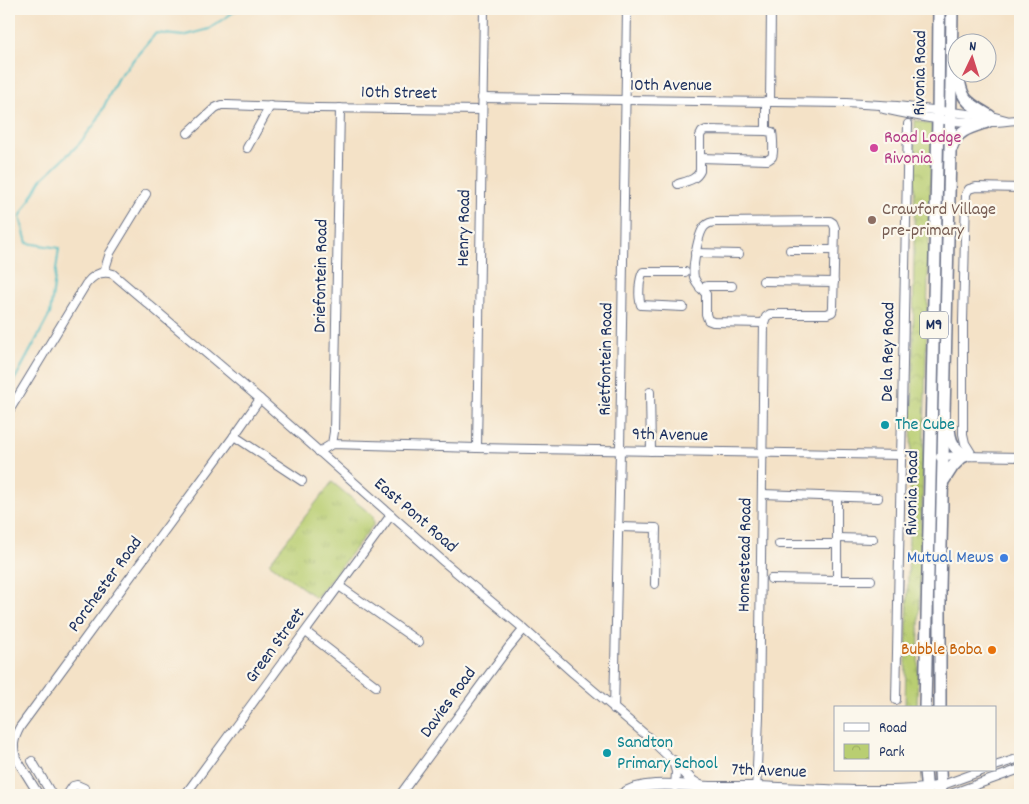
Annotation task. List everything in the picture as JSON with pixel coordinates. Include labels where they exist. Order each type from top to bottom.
[{"type":"main road","name":"Rivonia Road","points":[[925,706],[939,9]]},
{"type":"main road","name":"Rivonia Road","points":[[940,706],[942,482],[950,152],[951,14]]},
{"type":"main road","points":[[951,14],[953,32]]},
{"type":"main road","points":[[950,152],[956,136],[988,119],[965,100],[960,82]]},
{"type":"main road","points":[[942,482],[948,472],[967,456],[955,447],[950,438],[948,398],[944,381]]},
{"type":"main road","points":[[925,772],[926,792]]},
{"type":"main road","points":[[940,772],[940,790]]},
{"type":"street","name":"Henry Road","points":[[477,448],[484,9]]},
{"type":"street","name":"Rietfontein Road","points":[[614,709],[627,9]]},
{"type":"street","points":[[766,131],[771,9]]},
{"type":"street","name":"10th Avenue","points":[[482,98],[768,101],[860,104],[938,115],[1020,120]]},
{"type":"street","name":"10th Street","points":[[188,133],[209,113],[221,105],[482,110]]},
{"type":"street","points":[[247,148],[270,106]]},
{"type":"street","name":"Driefontein Road","points":[[332,444],[340,108]]},
{"type":"street","name":"De la Rey Road","points":[[896,700],[908,124]]},
{"type":"street","points":[[678,184],[694,179],[700,171],[700,158],[700,136],[702,132],[706,130],[772,132],[773,154],[772,158],[768,160],[700,158]]},
{"type":"street","points":[[967,456],[963,434],[966,194],[969,189],[976,187],[1020,188]]},
{"type":"street","points":[[9,411],[86,284],[95,276],[104,272],[110,254],[146,194]]},
{"type":"street","points":[[826,220],[833,223],[835,228],[834,250],[834,307],[830,314],[770,314],[765,320],[713,322],[707,317],[706,294],[694,277],[700,233],[710,223],[826,220]]},
{"type":"street","points":[[790,250],[834,250]]},
{"type":"street","points":[[696,253],[739,254]]},
{"type":"street","name":"East Pont Road","points":[[104,272],[109,272],[118,277],[260,399],[444,562],[524,628],[673,761]]},
{"type":"street","points":[[683,307],[641,305],[639,302],[641,274],[643,272],[685,272]]},
{"type":"street","points":[[763,281],[834,282]]},
{"type":"street","points":[[700,288],[707,286],[732,286]]},
{"type":"street","points":[[623,287],[640,288]]},
{"type":"street","name":"Homestead Road","points":[[756,790],[765,320]]},
{"type":"street","points":[[650,392],[651,451]]},
{"type":"street","name":"Porchester Road","points":[[39,795],[16,758],[11,755],[20,727],[260,399]]},
{"type":"street","points":[[234,436],[302,481]]},
{"type":"street","points":[[319,452],[332,444]]},
{"type":"street","name":"9th Avenue","points":[[332,444],[902,455]]},
{"type":"street","points":[[931,457],[1020,458]]},
{"type":"street","points":[[762,494],[878,498]]},
{"type":"street","points":[[837,497],[837,580]]},
{"type":"street","name":"Green Street","points":[[185,795],[392,515]]},
{"type":"street","points":[[618,527],[656,528],[655,584]]},
{"type":"street","points":[[779,544],[873,539]]},
{"type":"street","points":[[771,579],[871,580]]},
{"type":"street","points":[[339,586],[419,642]]},
{"type":"street","name":"Davies Road","points":[[400,795],[524,628]]},
{"type":"street","points":[[306,632],[376,686]]},
{"type":"street","points":[[996,766],[1020,758]]},
{"type":"street","points":[[32,761],[52,795]]},
{"type":"street","points":[[673,761],[676,772],[675,786]]},
{"type":"street","points":[[673,761],[692,781],[700,786]]},
{"type":"street","points":[[948,795],[1020,769]]},
{"type":"street","points":[[940,790],[980,772]]},
{"type":"street","points":[[66,795],[73,786],[84,788]]},
{"type":"street","name":"7th Avenue","points":[[633,788],[642,786],[700,786],[804,795]]},
{"type":"street","points":[[621,795],[633,788]]},
{"type":"street","name":"7th Avenue","points":[[633,788],[643,790],[824,790],[897,793],[940,790]]},
{"type":"green space","points":[[915,120],[932,125],[917,706],[905,706],[913,363]]},
{"type":"green space","points":[[332,482],[373,516],[374,524],[316,598],[269,563]]},
{"type":"waterway","points":[[9,390],[50,314],[59,248],[27,243],[20,217],[41,180],[79,144],[97,121],[117,79],[156,33],[183,36],[209,29],[238,9]]},
{"type":"place","name":"Road Lodge Rivonia","points":[[874,148]]},
{"type":"place","name":"Crawford Village pre-primary","points":[[872,220]]},
{"type":"place","name":"The Cube","points":[[885,425]]},
{"type":"place","name":"Mutual Mews","points":[[1004,558]]},
{"type":"place","name":"Bubble Boba","points":[[992,650]]},
{"type":"place","name":"Sandton Primary School","points":[[607,753]]}]
